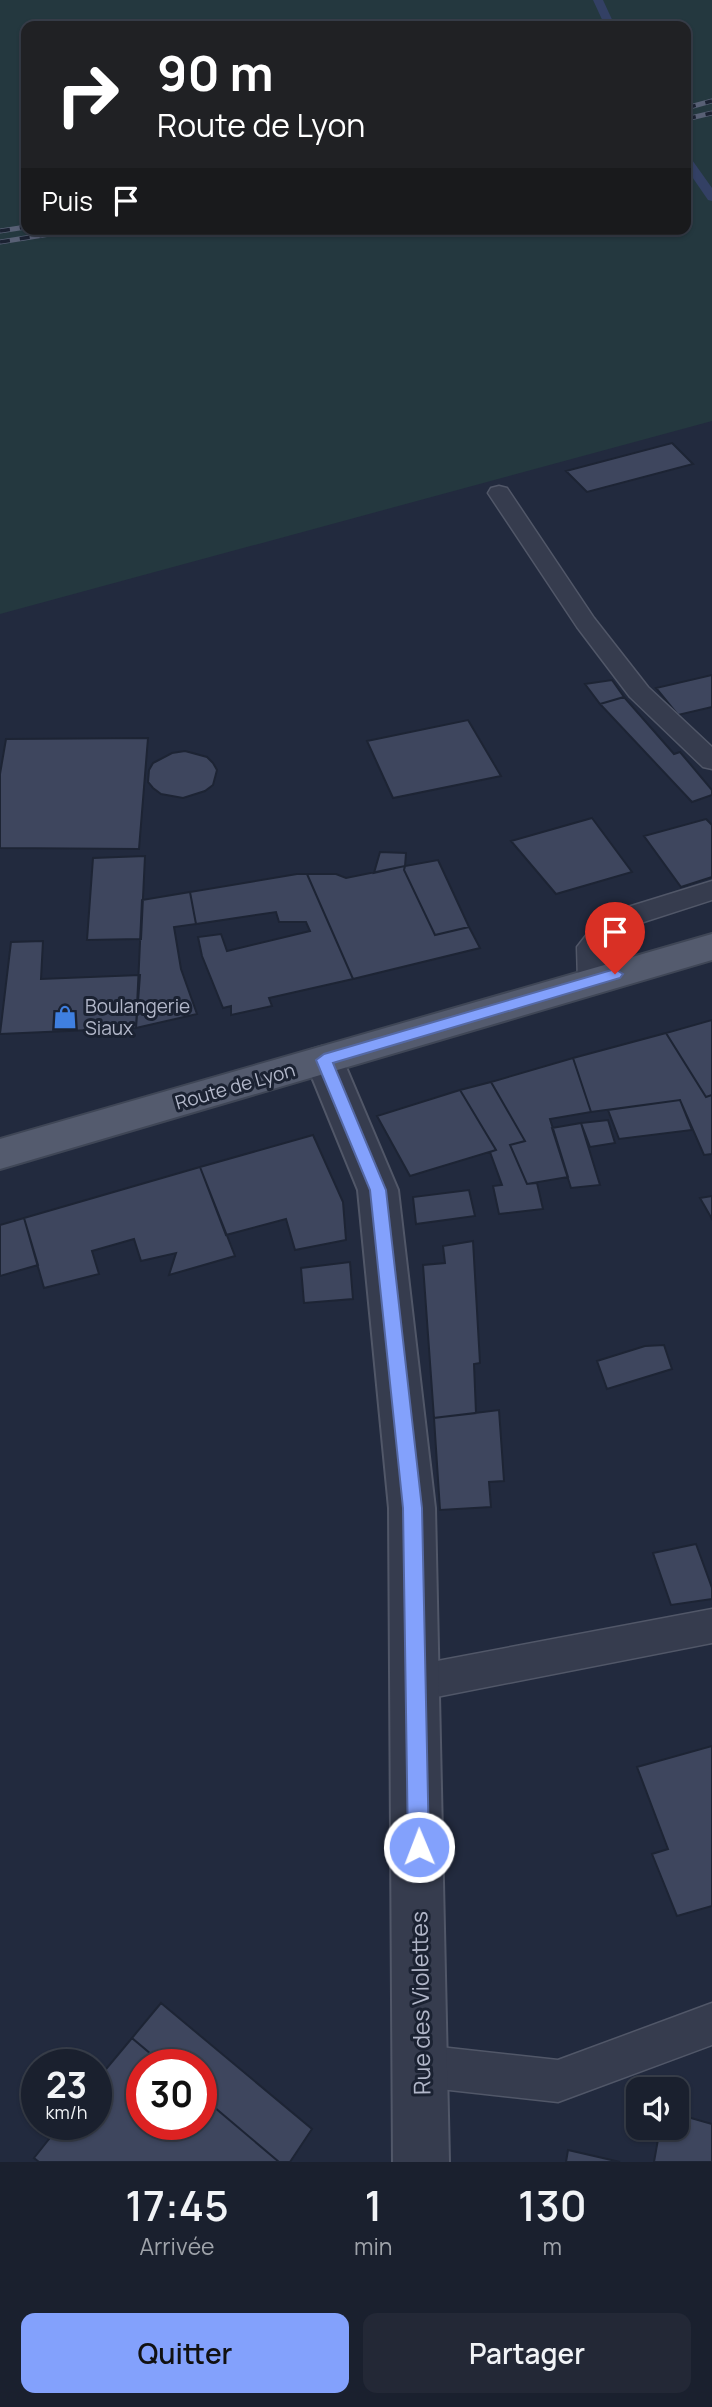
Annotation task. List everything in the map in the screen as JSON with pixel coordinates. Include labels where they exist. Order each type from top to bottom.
[{"type":"main road","name":"Route de Lyon","points":[[0,1154],[712,947]]},
{"type":"street","name":"Rue des Violettes","points":[[324,1060],[378,1190],[412,1508],[422,2066],[421,2162]]},
{"type":"lane","points":[[499,493],[586,622],[639,692],[712,761]]},
{"type":"lane","points":[[592,981],[591,947],[612,922],[712,890]]},
{"type":"lane","points":[[416,1683],[712,1626]]},
{"type":"lane","points":[[422,2066],[558,2081],[712,2024]]},
{"type":"shaded area","points":[[0,0],[712,0],[712,421],[0,614]]},
{"type":"building","points":[[672,443],[693,464],[587,492],[566,471]]},
{"type":"building","points":[[712,675],[712,707],[678,715],[656,688]]},
{"type":"building","points":[[612,680],[624,697],[600,704],[585,684]]},
{"type":"building","points":[[624,697],[674,754],[680,752],[712,790],[712,795],[692,802],[600,704]]},
{"type":"building","points":[[468,720],[501,776],[393,798],[367,741]]},
{"type":"building","points":[[148,738],[139,849],[0,848],[0,774],[6,739]]},
{"type":"building","points":[[185,751],[207,757],[213,763],[217,770],[213,785],[205,791],[183,798],[161,794],[148,782],[149,770],[153,763],[172,753]]},
{"type":"building","points":[[592,818],[632,872],[556,894],[511,841]]},
{"type":"building","points":[[706,819],[712,825],[712,877],[681,887],[644,836]]},
{"type":"building","points":[[380,852],[406,853],[405,866],[374,873]]},
{"type":"building","points":[[145,856],[141,939],[87,940],[93,858]]},
{"type":"building","points":[[438,860],[469,927],[435,935],[404,870],[405,866]]},
{"type":"building","points":[[405,866],[404,870],[435,935],[469,927],[480,948],[353,979],[307,874],[336,874],[346,878]]},
{"type":"building","points":[[307,874],[353,979],[269,998],[272,1006],[231,1015],[231,1006],[223,1008],[202,956],[198,937],[221,934],[227,951],[310,931],[306,922],[279,922],[276,912],[196,924],[190,892]]},
{"type":"building","points":[[190,892],[196,924],[174,927],[181,969],[197,1014],[136,1028],[142,900]]},
{"type":"building","points":[[43,941],[41,979],[140,975],[136,1028],[0,1034],[11,942]]},
{"type":"building","points":[[712,1020],[712,1095],[706,1097],[666,1033]]},
{"type":"building","points":[[666,1033],[706,1097],[712,1095],[712,1154],[704,1155],[680,1100],[591,1112],[573,1058]]},
{"type":"building","points":[[573,1058],[591,1112],[550,1119],[568,1177],[527,1184],[510,1145],[525,1141],[491,1082]]},
{"type":"building","points":[[491,1082],[525,1141],[510,1145],[527,1184],[537,1183],[543,1209],[499,1214],[493,1186],[502,1185],[490,1152],[496,1150],[460,1090]]},
{"type":"building","points":[[460,1090],[496,1150],[410,1176],[377,1116]]},
{"type":"building","points":[[680,1100],[692,1130],[619,1139],[608,1110]]},
{"type":"building","points":[[608,1120],[615,1143],[590,1147],[581,1123]]},
{"type":"building","points":[[581,1123],[600,1185],[571,1188],[552,1128]]},
{"type":"building","points":[[313,1135],[343,1202],[346,1240],[295,1250],[286,1219],[226,1235],[200,1167]]},
{"type":"building","points":[[200,1167],[235,1256],[169,1275],[176,1253],[141,1261],[134,1239],[92,1251],[99,1274],[44,1288],[24,1218]]},
{"type":"building","points":[[469,1190],[475,1216],[416,1224],[413,1197]]},
{"type":"building","points":[[712,1196],[712,1219],[700,1198]]},
{"type":"building","points":[[24,1218],[38,1265],[0,1276],[0,1225]]},
{"type":"building","points":[[473,1241],[480,1363],[474,1364],[476,1413],[434,1418],[423,1265],[445,1263],[443,1246]]},
{"type":"building","points":[[350,1262],[353,1299],[304,1303],[301,1268]]},
{"type":"building","points":[[664,1345],[672,1369],[607,1389],[597,1361],[645,1346]]},
{"type":"building","points":[[499,1410],[504,1481],[489,1482],[491,1507],[440,1510],[434,1418]]},
{"type":"building","points":[[696,1544],[712,1588],[712,1599],[671,1605],[653,1553]]},
{"type":"building","points":[[712,1746],[712,1906],[677,1916],[652,1854],[668,1849],[637,1767]]},
{"type":"building","points":[[161,2003],[216,2049],[145,2049],[132,2038]]},
{"type":"building","points":[[132,2038],[145,2049],[126,2049],[126,2140],[217,2140],[217,2110],[279,2162],[39,2162],[34,2158],[48,2140],[112,2140],[112,2062]]},
{"type":"building","points":[[217,2050],[312,2129],[290,2162],[279,2162],[217,2110]]},
{"type":"building","points":[[689,2117],[712,2124],[712,2162],[654,2162],[658,2140],[689,2140]]},
{"type":"building","points":[[568,2150],[620,2162],[566,2162]]},
{"type":"waterway","points":[[598,0],[608,21]]},
{"type":"waterway","points":[[691,166],[712,197]]},
{"type":"railway","points":[[691,107],[712,101]]},
{"type":"railway","points":[[691,118],[712,113]]},
{"type":"railway","points":[[0,231],[21,228]]},
{"type":"railway","points":[[0,242],[44,235]]},
{"type":"place","name":"Boulangerie Siaux","points":[[65,1017]]},
{"type":"route","points":[[419,1847],[412,1508],[378,1190],[324,1060],[615,974]]}]
